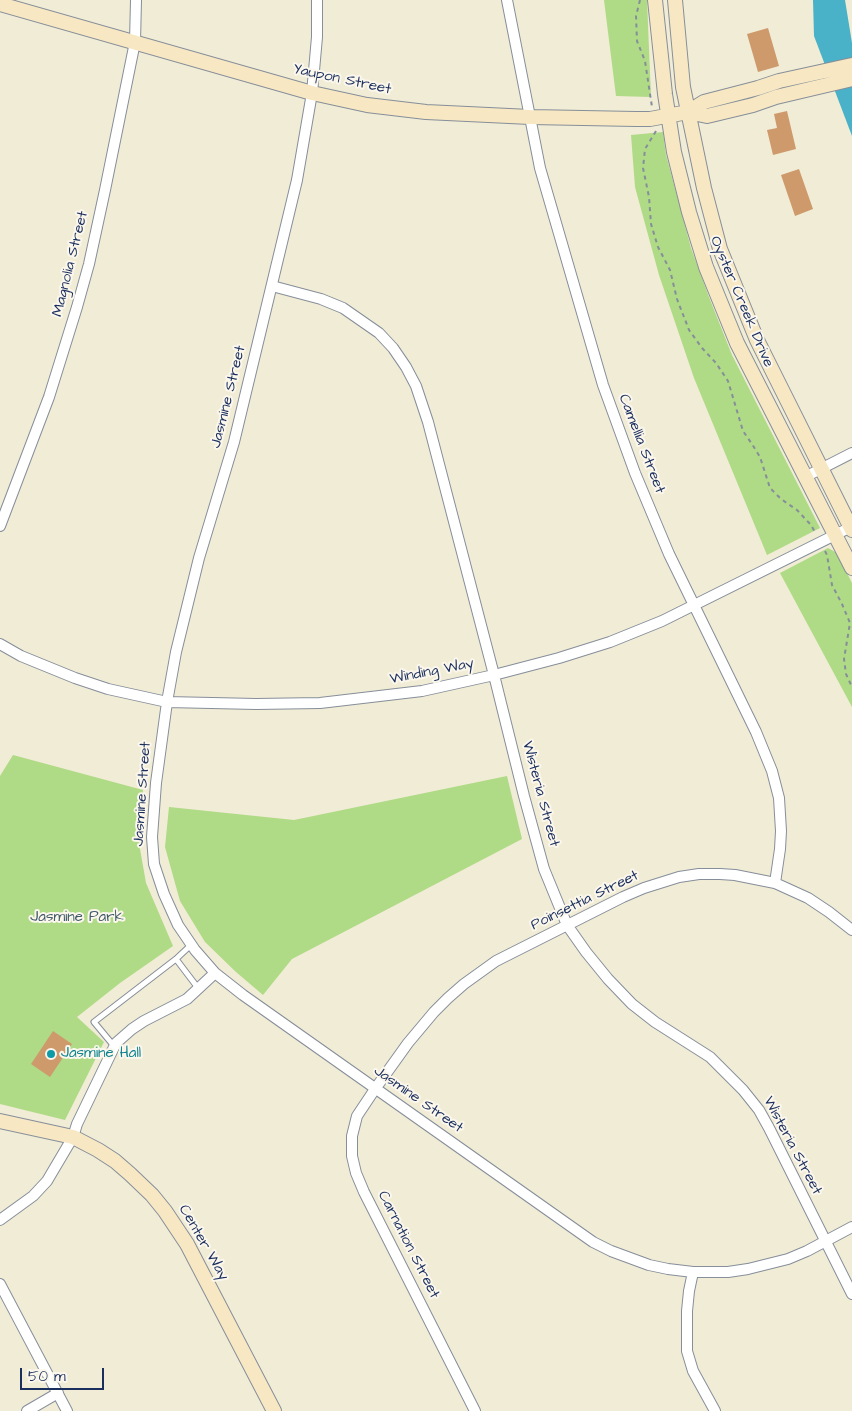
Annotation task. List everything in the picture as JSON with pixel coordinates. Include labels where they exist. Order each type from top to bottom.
[{"type":"main road","name":"Oyster Creek Drive","points":[[655,0],[665,94],[674,152],[689,212],[706,267],[737,342],[852,568]]},
{"type":"main road","name":"Oyster Creek Drive","points":[[675,0],[681,71],[688,112],[704,188],[720,249],[756,340],[851,528]]},
{"type":"main road","name":"Yaupon Street","points":[[0,4],[312,93],[367,105],[426,112],[530,117],[650,119],[688,112],[704,102],[796,85]]},
{"type":"main road","points":[[796,85],[852,65]]},
{"type":"main road","points":[[796,85],[852,80]]},
{"type":"main road","name":"Yaupon Street","points":[[688,112],[707,116],[753,105],[776,97],[796,85]]},
{"type":"main road","name":"Center Way","points":[[0,1121],[73,1137],[98,1150],[130,1174],[165,1211],[190,1250],[274,1411]]},
{"type":"street","name":"Magnolia Street","points":[[0,526],[49,397],[77,307],[105,190],[135,42],[136,0]]},
{"type":"street","name":"Jasmine Street","points":[[317,0],[317,37],[312,93],[297,180],[234,442],[184,617],[167,702],[156,783],[152,837],[154,864],[167,902],[178,926],[191,945],[215,973],[375,1089],[593,1242],[623,1256],[649,1265],[694,1272],[728,1272],[768,1265],[794,1256],[852,1227]]},
{"type":"street","name":"Camellia Street","points":[[507,0],[540,168],[603,385],[635,473],[669,554],[756,732],[772,771],[779,798],[781,831],[774,882]]},
{"type":"street","name":"Wisteria Street","points":[[272,286],[321,299],[343,308],[379,333],[393,348],[406,367],[416,386],[428,422],[544,869],[567,925],[608,979],[632,1004],[655,1022],[710,1057],[743,1090],[759,1110],[852,1294]]},
{"type":"street","points":[[805,477],[852,453]]},
{"type":"street","name":"Winding Way","points":[[0,644],[20,656],[75,678],[108,689],[167,702],[320,703],[422,691],[494,675],[610,642],[662,621],[851,528]]},
{"type":"street","name":"Poinsettia Street","points":[[375,1089],[421,1027],[464,984],[496,961],[644,888],[679,877],[699,874],[727,875],[774,882],[808,898],[852,930]]},
{"type":"street","points":[[0,1220],[33,1196],[47,1181],[73,1137],[81,1115],[116,1043],[144,1021],[186,999],[215,973]]},
{"type":"street","name":"Carnation Street","points":[[375,1089],[357,1116],[352,1136],[352,1156],[356,1174],[474,1411]]},
{"type":"street","points":[[694,1272],[689,1291],[687,1311],[688,1351],[693,1371],[715,1411]]},
{"type":"street","points":[[0,1284],[66,1411]]},
{"type":"street","points":[[27,1411],[58,1393]]},
{"type":"lane","points":[[114,1047],[94,1022],[176,959],[191,945]]},
{"type":"lane","points":[[176,959],[198,988]]},
{"type":"green space","points":[[604,0],[647,0],[651,97],[616,96]]},
{"type":"green space","points":[[663,132],[666,155],[691,248],[709,297],[732,355],[820,528],[767,555],[694,378],[659,275],[635,187],[631,135]]},
{"type":"green space","points":[[828,548],[837,553],[852,583],[852,707],[780,573]]},
{"type":"green space","name":"Jasmine Park","points":[[13,755],[143,790],[140,849],[146,883],[173,946],[120,983],[77,1017],[104,1042],[65,1120],[0,1104],[0,776]]},
{"type":"green space","points":[[507,776],[522,839],[292,959],[263,995],[205,942],[180,901],[165,847],[169,807],[294,820]]},
{"type":"water","points":[[813,0],[845,0],[852,43],[852,136],[814,36]]},
{"type":"building","points":[[768,28],[779,66],[758,72],[747,34]]},
{"type":"building","points":[[787,111],[796,149],[773,155],[767,130],[777,128],[774,114]]},
{"type":"building","points":[[799,169],[813,209],[795,216],[781,175]]},
{"type":"building","name":"Jasmine Hall","points":[[53,1031],[72,1044],[50,1077],[31,1064]]},
{"type":"place","name":"Jasmine Hall","points":[[51,1054]]}]
